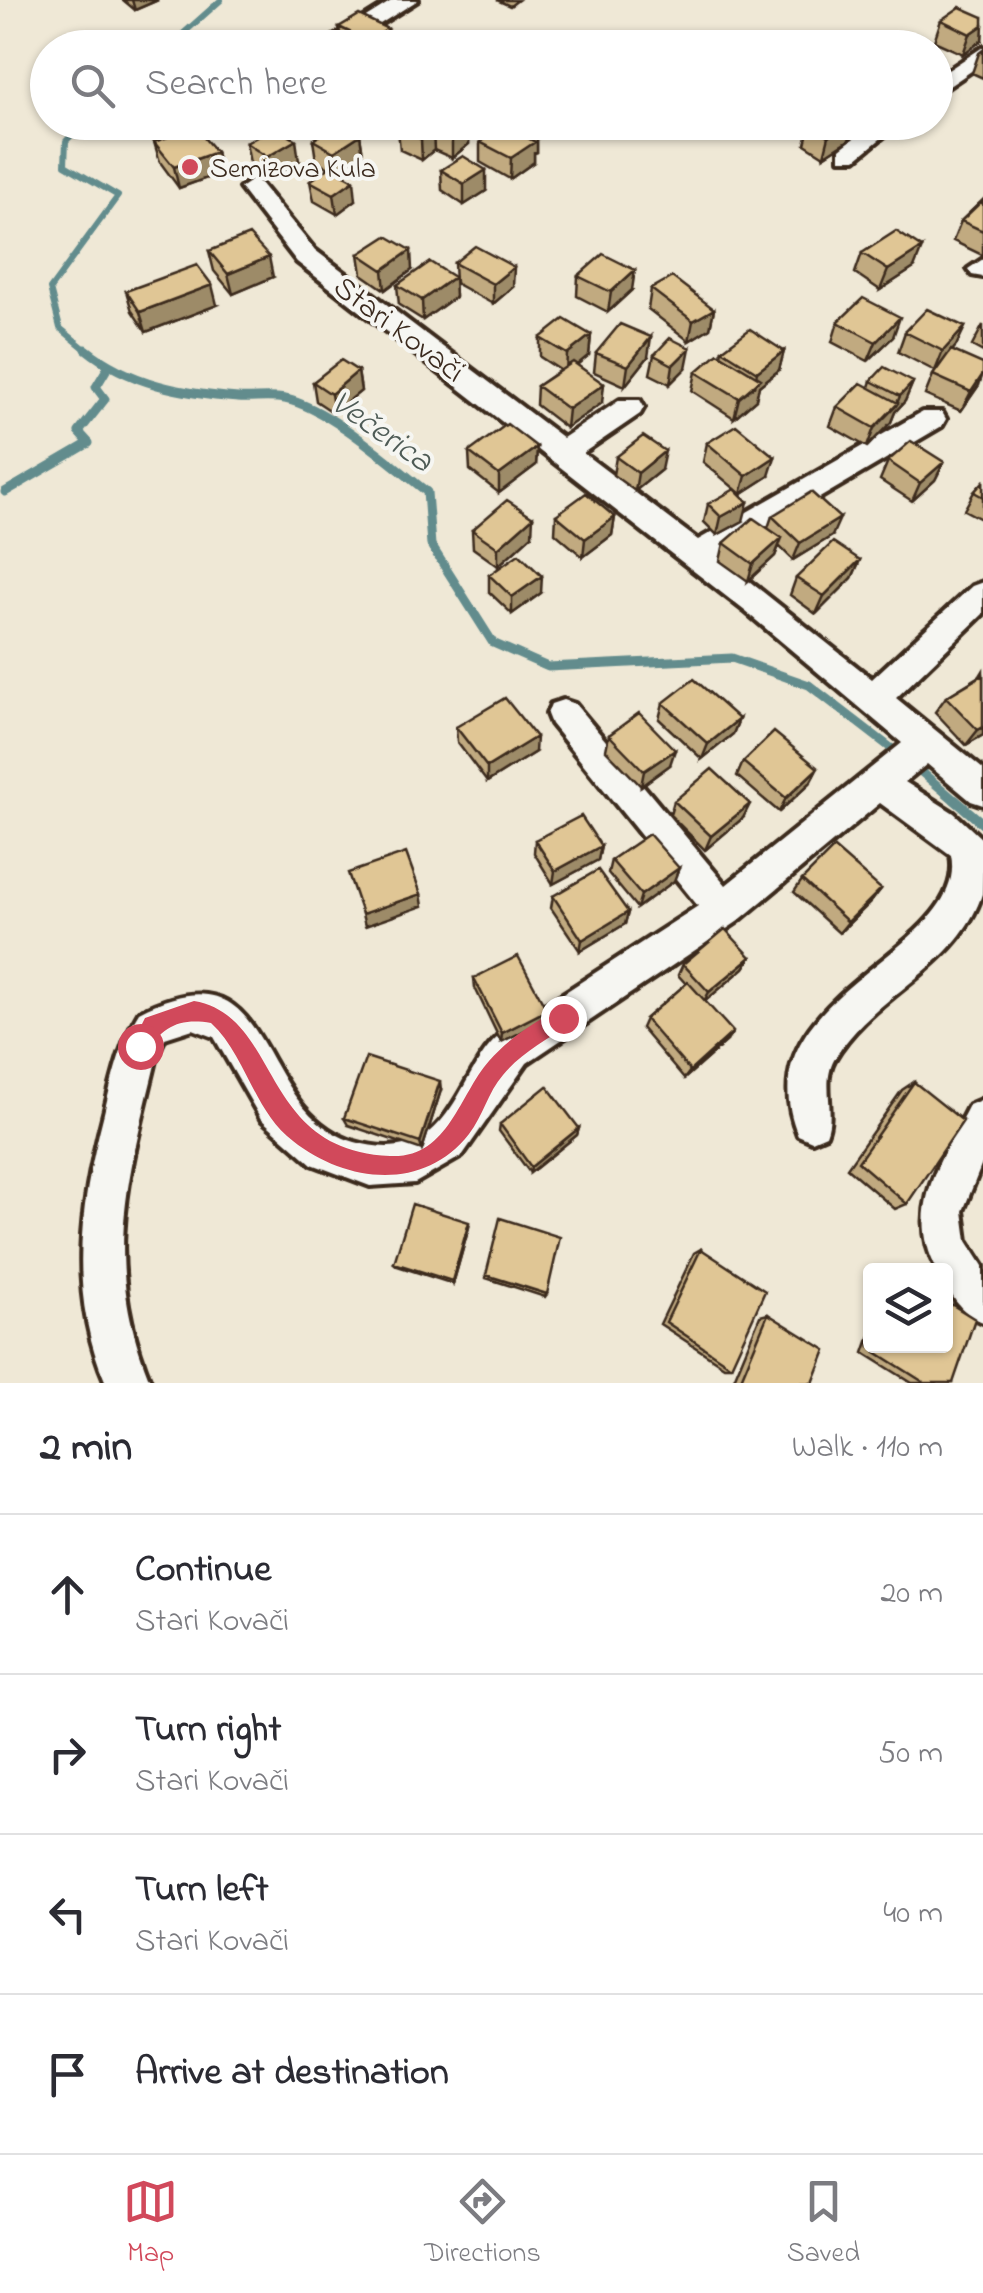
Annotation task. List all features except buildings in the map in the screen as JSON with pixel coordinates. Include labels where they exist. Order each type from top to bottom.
[{"type":"street","points":[[357,30],[408,0]]},
{"type":"street","points":[[953,75],[983,52]]},
{"type":"street","points":[[848,154],[866,140]]},
{"type":"street","name":"Stari Kovači","points":[[252,188],[306,256],[564,452],[874,698],[904,761],[969,848],[982,882],[978,909],[918,968],[841,1020],[818,1050],[810,1071],[812,1121]]},
{"type":"street","points":[[564,452],[630,407]]},
{"type":"street","points":[[696,556],[932,419]]},
{"type":"street","points":[[874,698],[983,595]]},
{"type":"street","points":[[563,714],[724,910]]},
{"type":"street","points":[[128,1383],[109,1334],[102,1296],[103,1212],[140,1046],[152,1025],[194,1010],[216,1014],[234,1031],[274,1104],[299,1134],[363,1166],[399,1167],[434,1154],[462,1127],[492,1072],[513,1050],[724,910],[904,761]]},
{"type":"street","name":"Stari Kovači","points":[[904,761],[983,790]]},
{"type":"street","points":[[983,1119],[941,1204],[940,1228],[944,1249],[983,1301]]},
{"type":"waterway","name":"Večerica","points":[[187,30],[221,0]]},
{"type":"waterway","name":"Večerica","points":[[67,140],[65,165],[118,196],[50,289],[60,328],[89,352]]},
{"type":"waterway","name":"Večerica","points":[[86,349],[120,371],[158,385],[218,396],[279,398],[302,404],[359,438],[427,492],[431,545],[493,643],[548,667],[732,658],[809,685],[900,755]]},
{"type":"waterway","points":[[5,492],[89,443],[79,432],[105,399],[96,387],[108,367]]},
{"type":"waterway","name":"Večerica","points":[[912,764],[958,803]]},
{"type":"waterway","name":"Večerica","points":[[955,800],[983,824]]},
{"type":"place","name":"Semizova Kula","points":[[190,167]]},
{"type":"route","points":[[140,1046],[152,1025],[172,1015],[194,1010],[216,1014],[234,1031],[274,1104],[299,1134],[363,1166],[399,1167],[434,1154],[462,1127],[492,1072],[513,1050],[563,1018]]}]
